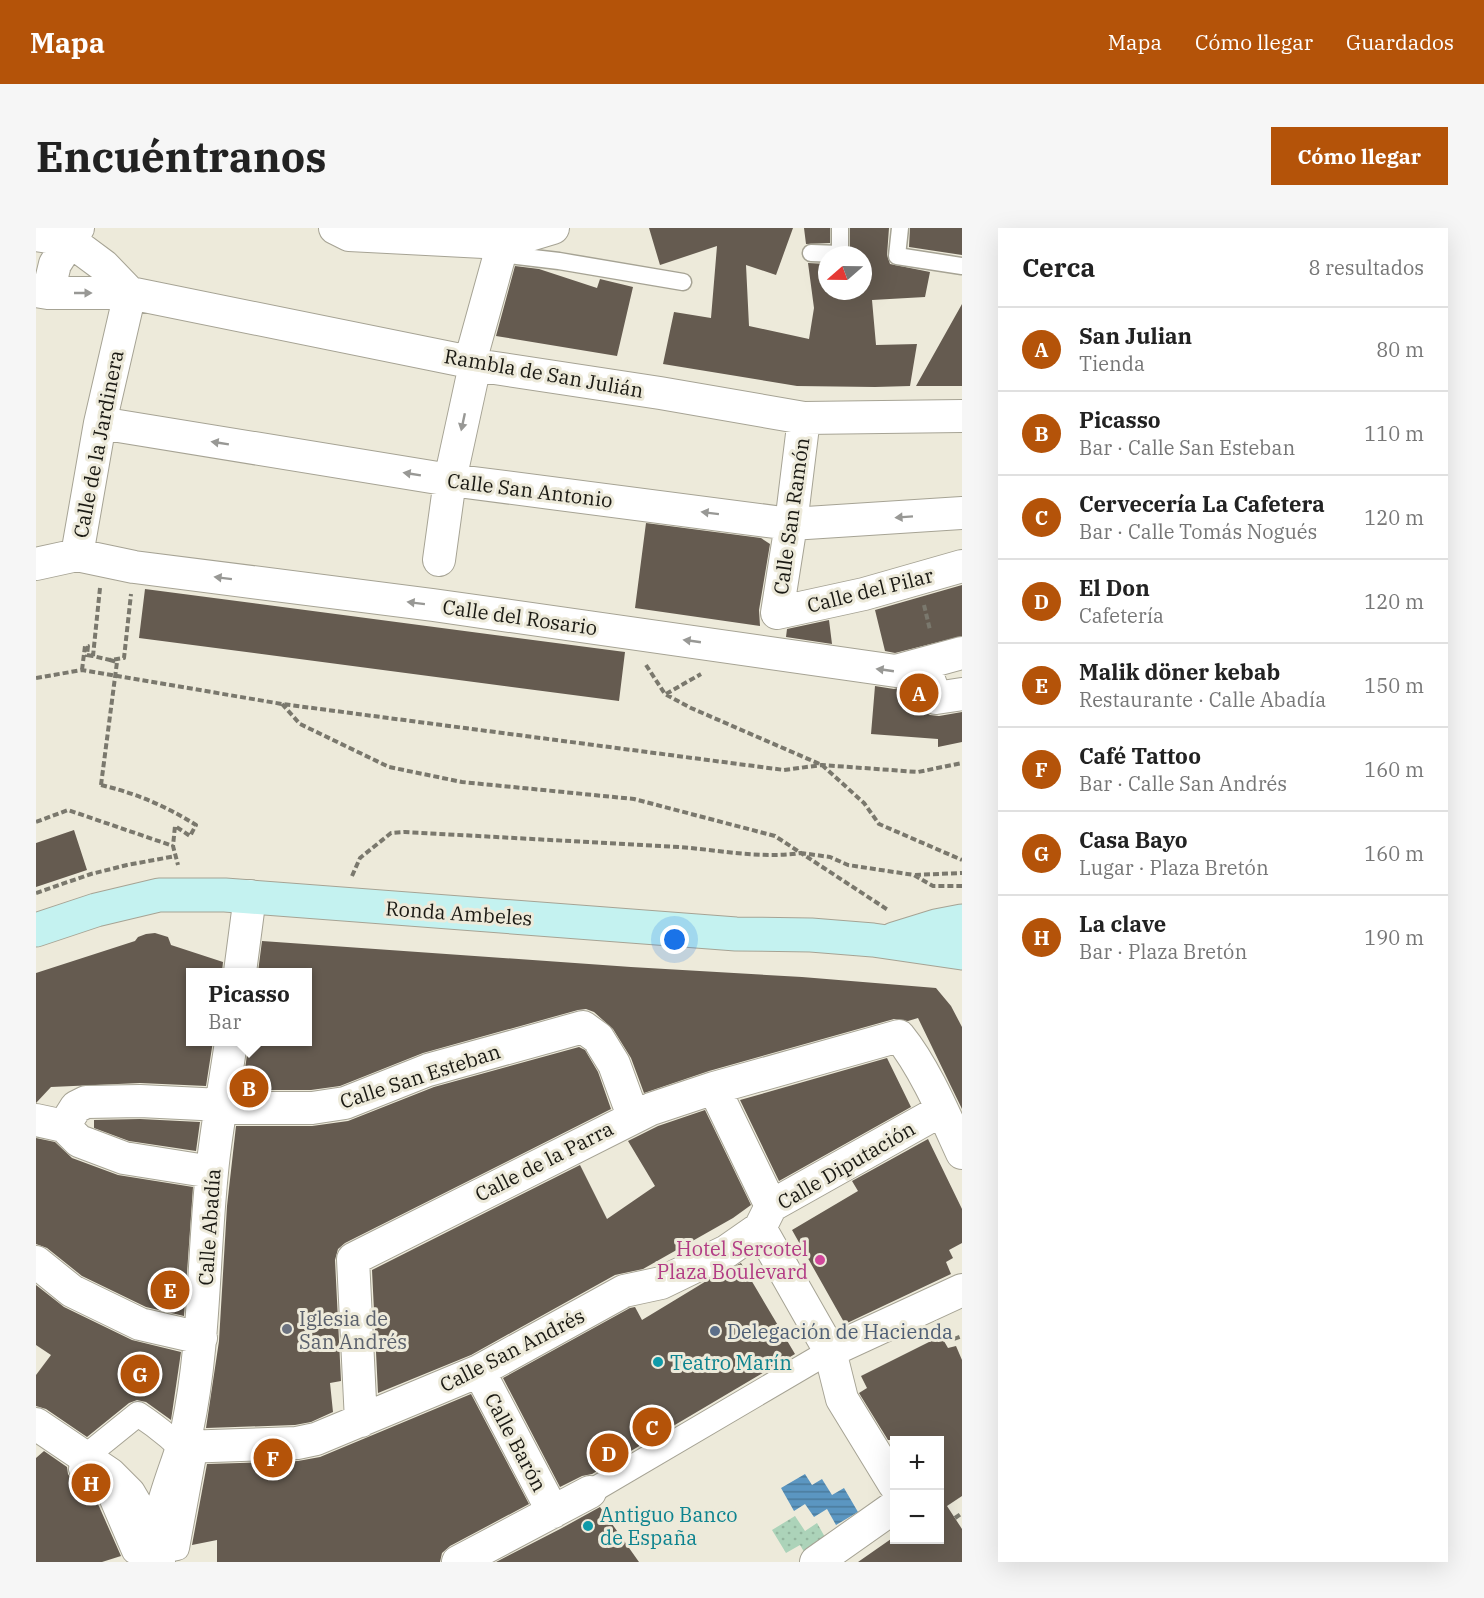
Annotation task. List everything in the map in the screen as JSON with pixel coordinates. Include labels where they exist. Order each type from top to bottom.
[{"type":"main road","name":"Ronda Ambeles","points":[[36,930],[96,910],[159,895],[250,896],[736,934],[962,932]]},
{"type":"main road","name":"Ronda Ambeles","points":[[900,933],[962,921]]},
{"type":"main road","name":"Ronda Ambeles","points":[[900,933],[962,953]]},
{"type":"main road","name":"Ronda Ambeles","points":[[900,933],[962,970]]},
{"type":"street","points":[[335,228],[349,235],[501,248],[553,228]]},
{"type":"street","points":[[42,292],[73,234]]},
{"type":"street","points":[[36,235],[73,234],[130,293]]},
{"type":"street","points":[[439,560],[450,480],[472,364],[501,248]]},
{"type":"street","name":"Rambla de San Julián","points":[[42,292],[130,293],[472,364],[804,418],[962,416]]},
{"type":"street","name":"Calle de la Jardinera","points":[[36,564],[90,557],[100,423],[130,293]]},
{"type":"street","name":"Calle San Ramón","points":[[777,613],[804,418]]},
{"type":"street","name":"Calle San Antonio","points":[[100,423],[450,480],[791,524],[962,513]]},
{"type":"street","name":"Calle del Rosario","points":[[90,557],[134,567],[468,610],[896,671],[941,659]]},
{"type":"street","name":"Calle del Pilar","points":[[777,613],[864,594],[962,566]]},
{"type":"street","points":[[941,659],[936,698],[962,694]]},
{"type":"street","points":[[241,968],[250,896]]},
{"type":"street","name":"Calle San Esteban","points":[[222,1105],[237,1108],[312,1108],[345,1103],[428,1070],[583,1027],[598,1038],[614,1064],[633,1116]]},
{"type":"street","name":"Calle de la Parra","points":[[361,1421],[353,1259],[633,1116],[714,1088],[899,1036],[907,1046],[942,1110]]},
{"type":"street","name":"Calle Abadía","points":[[152,1554],[160,1516],[187,1431],[201,1338],[212,1172],[230,1046]]},
{"type":"street","points":[[714,1088],[765,1217],[830,1351],[842,1399],[890,1477]]},
{"type":"street","points":[[212,1172],[124,1158],[79,1141],[50,1123],[86,1102],[140,1101],[222,1105]]},
{"type":"street","points":[[942,1110],[962,1153]]},
{"type":"street","name":"Calle Diputación","points":[[765,1217],[942,1110]]},
{"type":"street","name":"Calle San Andrés","points":[[182,1447],[297,1443],[316,1439],[479,1371],[624,1291],[661,1283],[727,1251],[765,1217]]},
{"type":"street","points":[[36,1262],[72,1291],[140,1324],[201,1338]]},
{"type":"street","points":[[458,1562],[507,1551],[553,1512],[830,1351],[959,1297]]},
{"type":"street","name":"Calle Barón","points":[[479,1371],[553,1512]]},
{"type":"street","points":[[88,1459],[91,1452],[138,1414],[165,1432],[182,1447]]},
{"type":"street","points":[[36,1424],[110,1474],[129,1493],[152,1554]]},
{"type":"street","points":[[816,1562],[890,1511]]},
{"type":"lane","points":[[812,253],[840,254],[840,228]]},
{"type":"lane","points":[[900,228],[897,256],[962,266]]},
{"type":"lane","points":[[501,248],[559,261],[682,282]]},
{"type":"path","points":[[90,557],[93,656]]},
{"type":"path","points":[[110,660],[124,658],[134,567]]},
{"type":"path","points":[[918,578],[941,659]]},
{"type":"path","points":[[82,670],[85,646],[88,646],[87,655],[117,662],[101,785],[124,790],[172,810],[196,825],[190,836],[175,826]]},
{"type":"path","points":[[36,678],[82,670],[282,704],[784,770],[822,765],[918,772],[962,763]]},
{"type":"path","points":[[665,694],[699,675]]},
{"type":"path","points":[[662,689],[665,694],[691,708],[822,765],[864,803],[879,824],[962,860]]},
{"type":"path","points":[[282,704],[300,724],[389,766],[462,782],[634,799],[775,836],[801,853],[900,933]]},
{"type":"path","points":[[36,822],[68,810],[173,846]]},
{"type":"path","points":[[350,879],[360,858],[391,833],[405,832],[686,848],[746,855],[781,856],[801,853],[830,857],[848,865],[914,875],[962,873]]},
{"type":"path","points":[[36,893],[91,874],[176,856]]},
{"type":"path","points":[[914,875],[933,886],[962,886]]},
{"type":"path","points":[[954,1339],[962,1336]]},
{"type":"path","points":[[955,1518],[962,1513]]},
{"type":"green space","points":[[795,1516],[805,1531],[817,1523],[830,1546],[809,1560],[800,1545],[786,1553],[772,1530]]},
{"type":"water","points":[[805,1474],[812,1485],[822,1479],[832,1495],[844,1488],[858,1512],[836,1525],[827,1509],[814,1517],[805,1504],[794,1511],[781,1488]]},
{"type":"building","points":[[649,228],[793,228],[776,275],[746,265],[749,326],[809,339],[814,308],[808,263],[818,264],[818,300],[872,300],[876,345],[917,344],[910,386],[797,386],[663,364],[674,312],[711,318],[717,246],[660,265]]},
{"type":"building","points":[[804,228],[830,228],[830,243],[806,244]]},
{"type":"building","points":[[850,228],[889,228],[887,255],[890,264],[930,272],[925,297],[872,300],[872,246],[850,246]]},
{"type":"building","points":[[910,228],[962,228],[962,255],[909,247]]},
{"type":"building","points":[[515,266],[539,269],[597,288],[600,279],[633,287],[617,356],[496,336]]},
{"type":"building","points":[[962,304],[962,386],[916,386]]},
{"type":"building","points":[[646,523],[761,538],[770,544],[759,610],[760,626],[635,608]]},
{"type":"building","points":[[962,585],[962,636],[895,653],[885,651],[875,610]]},
{"type":"building","points":[[145,589],[625,652],[619,701],[139,638]]},
{"type":"building","points":[[829,620],[832,644],[786,637],[787,629]]},
{"type":"building","points":[[912,685],[919,705],[930,715],[939,716],[962,712],[962,742],[938,747],[938,739],[871,734],[875,686],[894,689]]},
{"type":"building","points":[[74,830],[87,870],[36,887],[36,843]]},
{"type":"building","points":[[155,933],[168,937],[171,945],[223,962],[222,968],[186,968],[186,1046],[212,1046],[206,1086],[140,1083],[51,1087],[36,1103],[36,973],[135,941],[146,934]]},
{"type":"building","points":[[262,941],[936,988],[951,1006],[962,1027],[962,1109],[918,1018],[908,1021],[894,1019],[709,1071],[644,1093],[631,1058],[613,1029],[594,1012],[586,1009],[423,1053],[340,1086],[311,1090],[242,1090],[248,1046],[312,1046],[312,968],[259,968]]},
{"type":"building","points":[[579,1047],[585,1050],[598,1072],[611,1109],[345,1243],[338,1249],[335,1260],[341,1381],[330,1383],[333,1412],[311,1422],[295,1425],[206,1428],[219,1341],[227,1206],[236,1126],[312,1126],[348,1121],[434,1087]]},
{"type":"building","points":[[887,1058],[911,1107],[779,1181],[740,1100]]},
{"type":"building","points":[[705,1110],[751,1205],[733,1218],[643,1269],[615,1275],[471,1355],[378,1393],[372,1270],[580,1165],[607,1219],[655,1186],[628,1141],[658,1126]]},
{"type":"building","points":[[140,1119],[200,1122],[196,1151],[129,1141],[94,1128],[94,1120]]},
{"type":"building","points":[[36,1138],[55,1142],[72,1158],[118,1175],[193,1187],[184,1316],[146,1307],[82,1276],[47,1248],[36,1244]]},
{"type":"building","points":[[928,1139],[962,1209],[962,1243],[949,1250],[953,1258],[946,1262],[951,1274],[845,1324],[792,1230],[858,1191],[852,1181]]},
{"type":"building","points":[[741,1263],[795,1354],[592,1474],[582,1476],[560,1487],[503,1378],[630,1308],[635,1307],[642,1320]]},
{"type":"building","points":[[36,1285],[64,1307],[132,1340],[181,1352],[171,1420],[146,1402],[137,1400],[129,1403],[87,1437],[46,1409],[36,1406],[36,1375],[51,1355],[36,1345]]},
{"type":"building","points":[[941,1336],[948,1348],[956,1346],[962,1360],[962,1496],[947,1506],[962,1529],[962,1562],[858,1562],[890,1540],[890,1544],[944,1544],[944,1436],[890,1436],[888,1440],[859,1393],[867,1388],[861,1376]]},
{"type":"building","points":[[471,1394],[529,1504],[450,1546],[442,1553],[440,1562],[217,1562],[217,1540],[192,1545],[207,1464],[298,1461],[320,1457]]},
{"type":"building","points":[[44,1451],[67,1467],[71,1479],[98,1504],[121,1556],[102,1562],[36,1562],[36,1458]]},
{"type":"building","name":"Antiguo Banco de España","points":[[600,1507],[639,1562],[496,1562],[562,1528]]},
{"type":"place","name":"San Julian","points":[[919,693]]},
{"type":"place","name":"Picasso","points":[[249,1088]]},
{"type":"place","name":"Hotel Sercotel Plaza Boulevard","points":[[820,1260]]},
{"type":"place","name":"Malik döner kebab","points":[[170,1290]]},
{"type":"place","name":"Iglesia de San Andrés","points":[[287,1329]]},
{"type":"place","name":"Delegación de Hacienda","points":[[715,1331]]},
{"type":"place","name":"Teatro Marín","points":[[658,1362]]},
{"type":"place","name":"Casa Bayo","points":[[140,1374]]},
{"type":"place","name":"Cervecería La Cafetera","points":[[652,1427]]},
{"type":"place","name":"El Don","points":[[609,1453]]},
{"type":"place","name":"Café Tattoo","points":[[273,1458]]},
{"type":"place","name":"La clave","points":[[91,1483]]},
{"type":"place","name":"Antiguo Banco de España","points":[[588,1526]]}]
